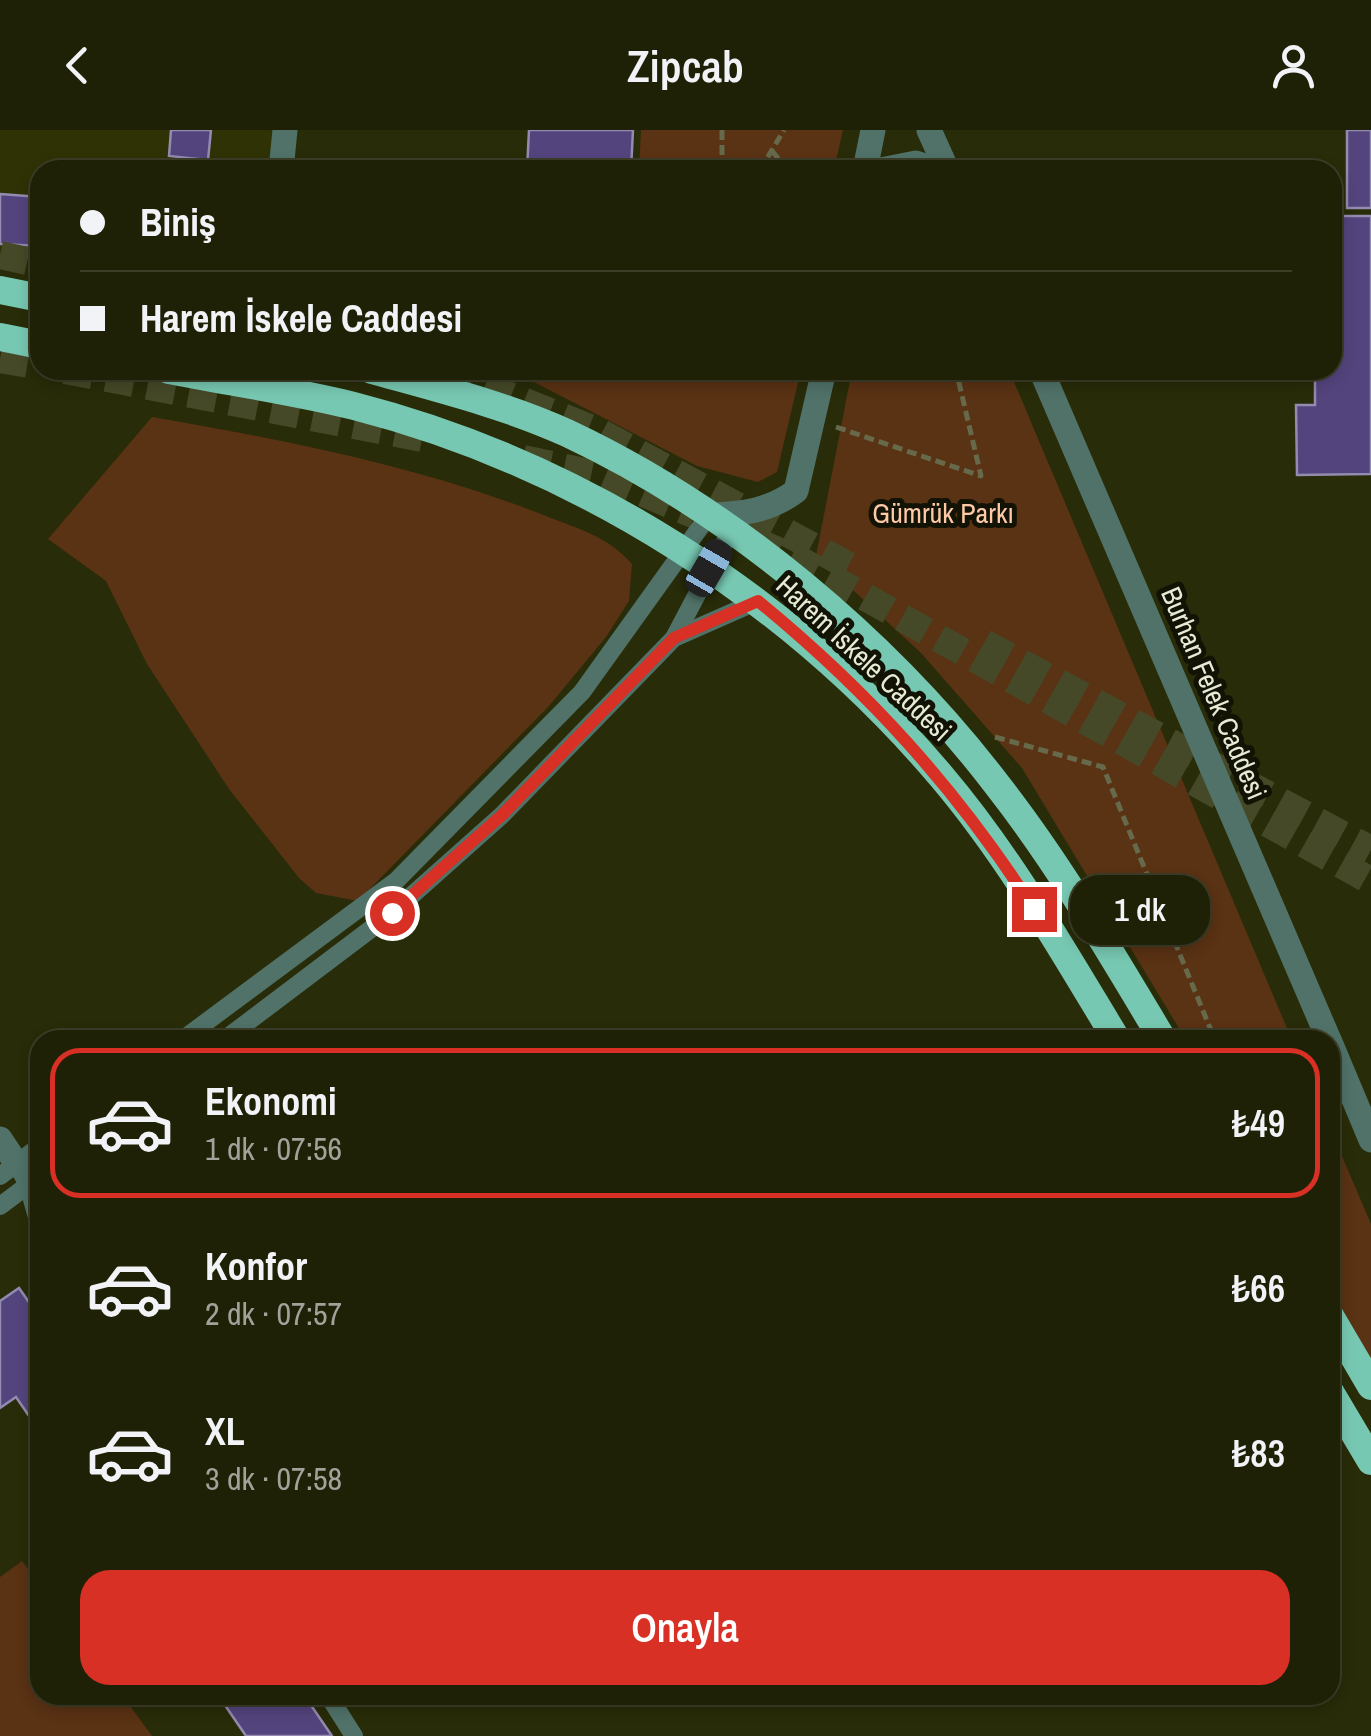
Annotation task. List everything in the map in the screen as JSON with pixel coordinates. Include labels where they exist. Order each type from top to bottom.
[{"type":"highway","points":[[0,290],[30,296]]},
{"type":"highway","points":[[0,337],[30,343]]},
{"type":"highway","name":"Harem İskele Caddesi","points":[[221,380],[355,406],[427,430],[582,494],[685,552],[758,601],[899,729],[942,778],[990,841],[1111,1030]]},
{"type":"highway","name":"Harem İskele Caddesi","points":[[409,380],[457,393],[563,432],[721,522],[848,626],[947,724],[1000,787],[1157,1030]]},
{"type":"highway","points":[[1340,1333],[1371,1386]]},
{"type":"highway","points":[[1340,1409],[1371,1461]]},
{"type":"street","points":[[281,160],[285,130]]},
{"type":"street","points":[[867,160],[873,130]]},
{"type":"street","points":[[929,130],[942,160]]},
{"type":"street","points":[[721,522],[776,506],[796,492],[822,380]]},
{"type":"street","name":"Burhan Felek Caddesi","points":[[1045,380],[1325,1030]]},
{"type":"street","name":"Burhan Felek Caddesi","points":[[1340,1065],[1371,1140]]},
{"type":"street","points":[[0,1139],[21,1175]]},
{"type":"lane","points":[[195,1030],[396,881],[582,692],[685,552],[721,522]]},
{"type":"lane","points":[[237,1030],[392,913],[502,815],[674,638],[709,568],[721,522]]},
{"type":"lane","points":[[674,638],[758,601]]},
{"type":"lane","points":[[0,1206],[21,1175]]},
{"type":"lane","points":[[21,1175],[30,1200]]},
{"type":"lane","points":[[334,1705],[354,1736]]},
{"type":"path","points":[[722,130],[722,160]]},
{"type":"path","points":[[766,160],[784,130]]},
{"type":"path","points":[[772,151],[780,160]]},
{"type":"path","points":[[814,419],[981,476],[958,380]]},
{"type":"path","points":[[947,724],[1103,767],[1211,1030]]},
{"type":"path","points":[[1059,878],[1156,895]]},
{"type":"shaded area","points":[[0,130],[276,130],[273,160],[30,160],[30,261],[0,256]]},
{"type":"green space","points":[[641,130],[843,130],[836,160],[640,160]]},
{"type":"green space","points":[[799,380],[777,472],[758,482],[697,466],[534,382]]},
{"type":"green space","name":"Gümrük Parkı","points":[[850,380],[1013,380],[1288,1030],[1180,1030],[1022,768],[921,653],[816,556]]},
{"type":"green space","points":[[152,417],[302,445],[450,483],[582,530],[614,547],[632,564],[629,601],[606,637],[549,706],[358,901],[316,893],[299,878],[229,789],[147,664],[106,581],[48,539]]},
{"type":"green space","points":[[1340,1151],[1371,1224],[1371,1368],[1340,1313]]},
{"type":"green space","points":[[22,1561],[30,1572],[30,1705],[129,1705],[152,1736],[0,1736],[0,1577]]},
{"type":"building","points":[[171,130],[211,130],[208,160],[169,156]]},
{"type":"building","points":[[529,130],[633,130],[632,160],[528,160]]},
{"type":"building","points":[[1347,130],[1371,130],[1371,208],[1347,208]]},
{"type":"building","points":[[0,194],[30,196],[30,246],[0,244]]},
{"type":"building","points":[[1342,216],[1371,216],[1371,474],[1297,475],[1296,405],[1315,405],[1315,380],[1342,380]]},
{"type":"building","points":[[19,1288],[30,1304],[30,1417],[16,1397],[0,1408],[0,1301]]},
{"type":"building","points":[[225,1705],[311,1705],[332,1736],[246,1736]]},
{"type":"tunnel","points":[[0,255],[30,262]]},
{"type":"tunnel","points":[[0,359],[30,364]]},
{"type":"tunnel","points":[[118,380],[422,438]]},
{"type":"tunnel","points":[[471,380],[597,431],[851,567]]},
{"type":"tunnel","points":[[523,459],[604,476],[695,515]]},
{"type":"tunnel","points":[[753,540],[803,562],[1371,881]]},
{"type":"tunnel","points":[[984,643],[1371,850]]},
{"type":"route","points":[[392,913],[502,815],[674,638],[758,601],[899,729],[990,841],[1034,909]]}]
